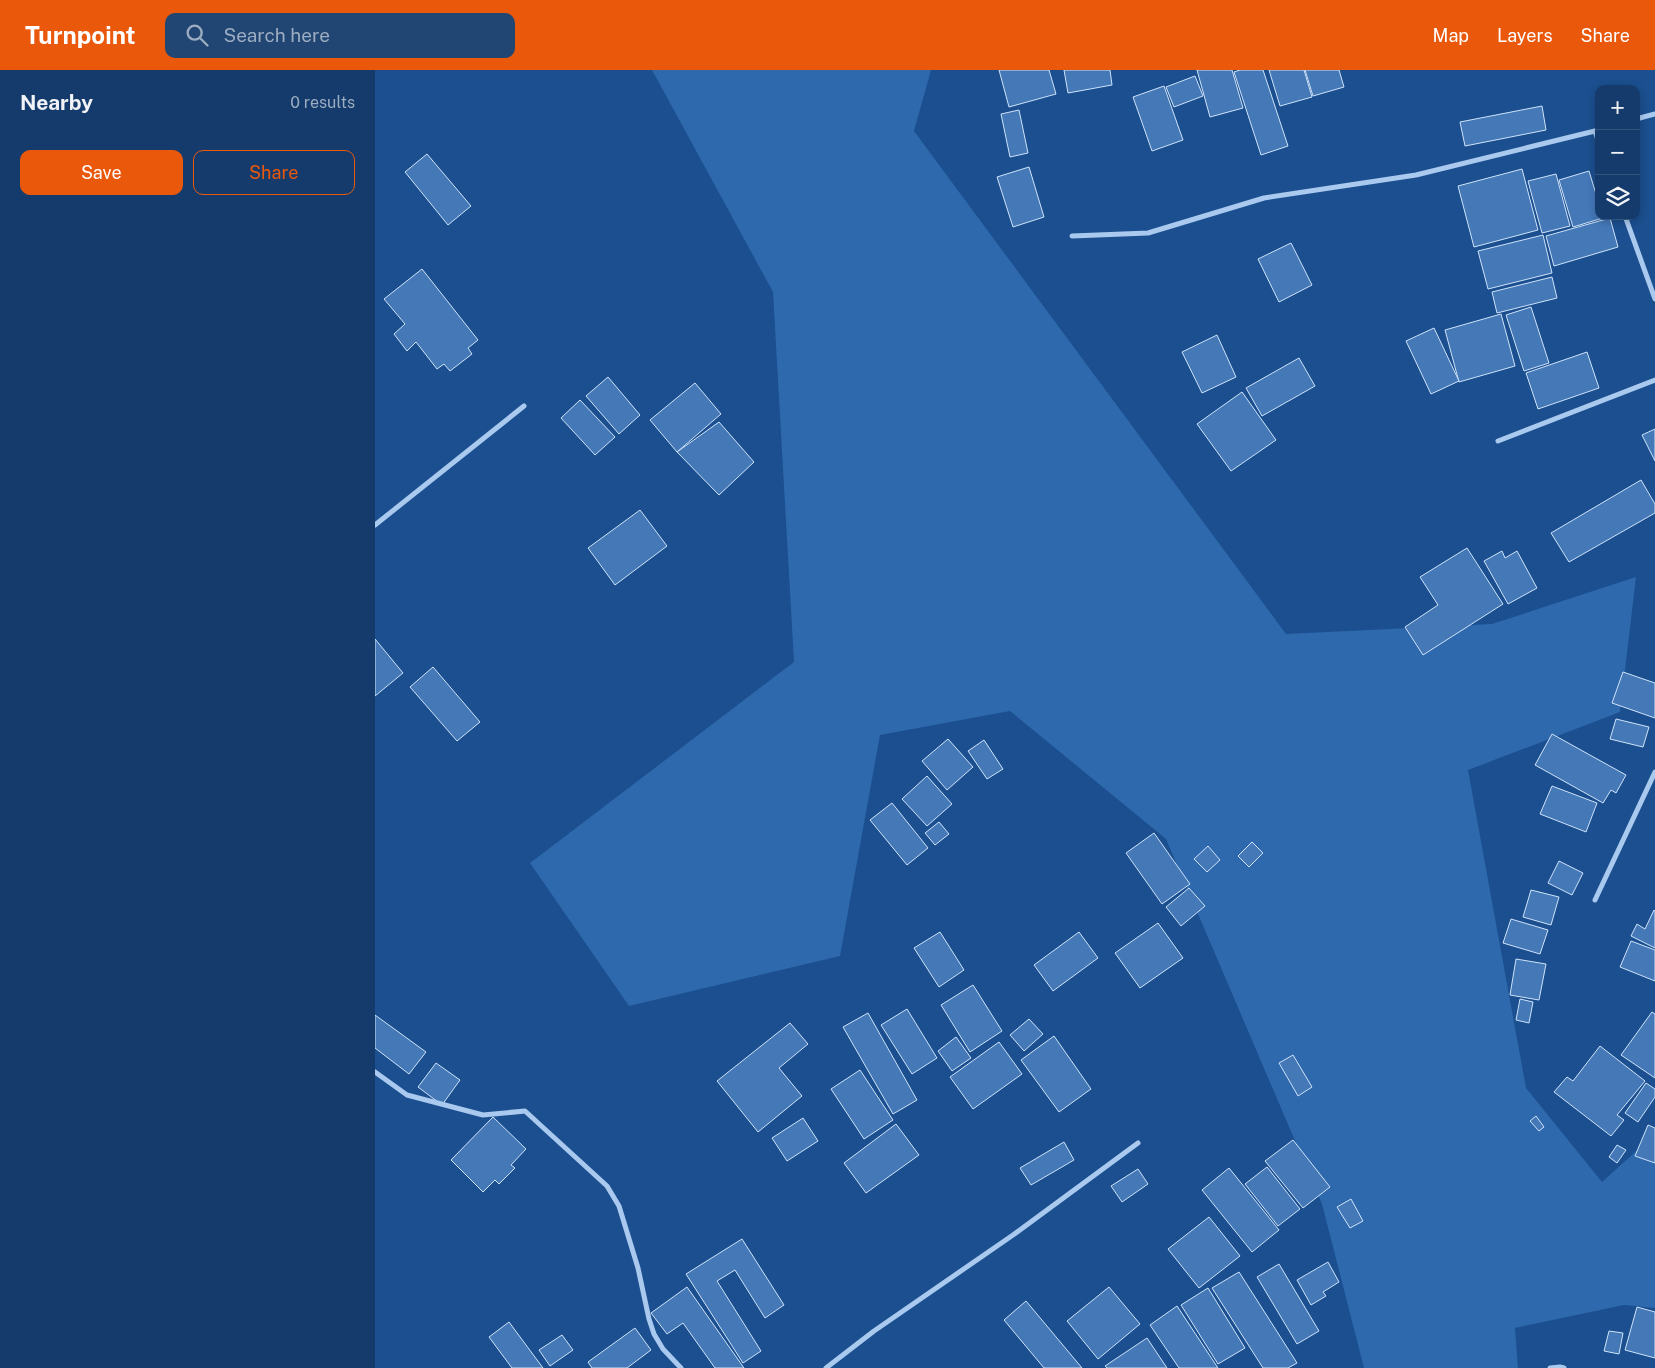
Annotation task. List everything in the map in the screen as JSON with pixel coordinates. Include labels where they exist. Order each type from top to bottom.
[{"type":"street","points":[[1640,118],[1655,114]]},
{"type":"street","points":[[1073,236],[1148,233],[1264,198],[1416,175],[1595,130]]},
{"type":"street","points":[[1626,220],[1655,299]]},
{"type":"street","points":[[1498,441],[1655,380]]},
{"type":"street","points":[[375,525],[524,406]]},
{"type":"street","points":[[1595,900],[1655,772]]},
{"type":"street","points":[[375,1072],[407,1095],[435,1103],[483,1115],[525,1111],[607,1186],[619,1206],[639,1268],[649,1319],[654,1334],[663,1349],[681,1368]]},
{"type":"street","points":[[826,1368],[875,1331],[1013,1235],[1138,1143]]},
{"type":"street","points":[[1550,1368],[1564,1368]]},
{"type":"shaded area","points":[[652,70],[931,70],[914,131],[1286,634],[1492,624],[1636,577],[1620,712],[1468,770],[1526,1088],[1602,1182],[1655,1134],[1655,1308],[1624,1305],[1515,1328],[1518,1368],[1364,1368],[1322,1204],[1166,839],[1010,711],[880,735],[840,956],[629,1006],[530,863],[794,662],[773,292]]},
{"type":"building","points":[[999,70],[1049,70],[1056,94],[1009,107]]},
{"type":"building","points":[[1064,70],[1110,70],[1112,85],[1068,93]]},
{"type":"building","points":[[1197,70],[1232,70],[1243,108],[1210,117]]},
{"type":"building","points":[[1240,70],[1263,70],[1288,146],[1261,155],[1234,72]]},
{"type":"building","points":[[1269,70],[1304,70],[1312,97],[1280,106]]},
{"type":"building","points":[[1305,70],[1339,70],[1344,87],[1313,96]]},
{"type":"building","points":[[1195,76],[1203,96],[1174,107],[1166,87]]},
{"type":"building","points":[[1164,86],[1183,140],[1152,151],[1133,97]]},
{"type":"building","points":[[1542,106],[1546,130],[1465,146],[1460,122]]},
{"type":"building","points":[[1019,110],[1028,153],[1010,157],[1001,114]]},
{"type":"building","points":[[427,154],[471,206],[448,225],[405,172]]},
{"type":"building","points":[[1029,167],[1044,217],[1013,227],[997,177]]},
{"type":"building","points":[[1522,169],[1538,230],[1474,247],[1458,186]]},
{"type":"building","points":[[1589,171],[1595,191],[1596,220],[1573,227],[1559,180]]},
{"type":"building","points":[[1556,174],[1570,226],[1542,233],[1528,181]]},
{"type":"building","points":[[1603,220],[1611,220],[1618,247],[1554,266],[1546,236]]},
{"type":"building","points":[[1543,235],[1552,273],[1488,289],[1478,251]]},
{"type":"building","points":[[1291,243],[1312,285],[1279,302],[1258,259]]},
{"type":"building","points":[[422,269],[478,340],[468,348],[472,354],[450,371],[444,364],[437,369],[416,342],[407,351],[394,334],[405,324],[384,299]]},
{"type":"building","points":[[1552,277],[1557,298],[1497,313],[1492,292]]},
{"type":"building","points":[[1531,307],[1549,363],[1524,371],[1506,315]]},
{"type":"building","points":[[1501,314],[1515,366],[1459,382],[1445,330]]},
{"type":"building","points":[[1434,328],[1459,381],[1431,394],[1406,341]]},
{"type":"building","points":[[1217,335],[1236,377],[1202,393],[1182,352]]},
{"type":"building","points":[[1587,352],[1599,388],[1538,409],[1526,373]]},
{"type":"building","points":[[1299,358],[1315,386],[1262,416],[1246,388]]},
{"type":"building","points":[[608,377],[640,415],[619,434],[586,396]]},
{"type":"building","points":[[695,383],[721,414],[677,452],[650,420]]},
{"type":"building","points":[[1242,392],[1276,440],[1231,471],[1197,424]]},
{"type":"building","points":[[580,400],[615,437],[595,455],[561,418]]},
{"type":"building","points":[[719,422],[754,462],[719,495],[677,452]]},
{"type":"building","points":[[1655,429],[1655,461],[1642,435]]},
{"type":"building","points":[[1641,480],[1655,504],[1655,513],[1569,562],[1551,533]]},
{"type":"building","points":[[640,510],[667,546],[615,585],[588,548]]},
{"type":"building","points":[[1467,548],[1503,604],[1423,655],[1405,627],[1438,605],[1420,577]]},
{"type":"building","points":[[1502,551],[1505,558],[1517,551],[1537,588],[1508,604],[1484,561]]},
{"type":"building","points":[[375,639],[403,673],[375,696]]},
{"type":"building","points":[[433,667],[480,722],[457,741],[410,687]]},
{"type":"building","points":[[1623,672],[1655,683],[1655,718],[1612,703]]},
{"type":"building","points":[[1616,719],[1649,727],[1643,747],[1610,739]]},
{"type":"building","points":[[1552,734],[1626,775],[1616,793],[1611,790],[1603,803],[1535,765]]},
{"type":"building","points":[[948,739],[973,767],[947,790],[922,761]]},
{"type":"building","points":[[984,740],[1003,769],[987,779],[968,751]]},
{"type":"building","points":[[927,776],[952,804],[927,826],[902,799]]},
{"type":"building","points":[[1552,786],[1597,803],[1586,832],[1540,814]]},
{"type":"building","points":[[892,803],[928,848],[907,865],[870,820]]},
{"type":"building","points":[[939,822],[949,834],[935,845],[925,833]]},
{"type":"building","points":[[1154,833],[1190,884],[1162,904],[1126,853]]},
{"type":"building","points":[[1252,842],[1263,853],[1249,867],[1238,856]]},
{"type":"building","points":[[1208,846],[1220,860],[1207,872],[1194,859]]},
{"type":"building","points":[[1559,861],[1583,873],[1572,895],[1548,883]]},
{"type":"building","points":[[1189,888],[1205,906],[1181,926],[1166,907]]},
{"type":"building","points":[[1531,890],[1559,897],[1551,925],[1523,917]]},
{"type":"building","points":[[1654,910],[1655,948],[1631,936],[1637,924],[1645,929]]},
{"type":"building","points":[[1511,919],[1548,930],[1540,954],[1503,943]]},
{"type":"building","points":[[1158,923],[1183,958],[1140,988],[1115,953]]},
{"type":"building","points":[[940,932],[964,970],[939,987],[914,948]]},
{"type":"building","points":[[1079,932],[1098,958],[1053,991],[1034,965]]},
{"type":"building","points":[[1631,941],[1655,950],[1655,981],[1620,967]]},
{"type":"building","points":[[1516,959],[1546,964],[1539,1000],[1510,995]]},
{"type":"building","points":[[973,985],[1002,1031],[970,1052],[941,1005]]},
{"type":"building","points":[[1520,999],[1533,1002],[1529,1023],[1516,1020]]},
{"type":"building","points":[[907,1009],[937,1058],[912,1074],[881,1025]]},
{"type":"building","points":[[1652,1012],[1655,1014],[1655,1078],[1621,1055]]},
{"type":"building","points":[[868,1013],[917,1100],[893,1114],[843,1027]]},
{"type":"building","points":[[375,1015],[426,1052],[409,1074],[375,1048]]},
{"type":"building","points":[[1029,1019],[1043,1034],[1024,1051],[1010,1035]]},
{"type":"building","points":[[790,1023],[808,1044],[779,1068],[802,1096],[758,1132],[717,1081]]},
{"type":"building","points":[[1054,1036],[1091,1089],[1059,1112],[1021,1060]]},
{"type":"building","points":[[956,1037],[971,1058],[952,1071],[938,1051]]},
{"type":"building","points":[[999,1042],[1022,1074],[973,1109],[950,1077]]},
{"type":"building","points":[[1600,1046],[1645,1081],[1617,1115],[1624,1120],[1611,1136],[1554,1092],[1567,1077],[1573,1081]]},
{"type":"building","points":[[1293,1055],[1312,1087],[1298,1096],[1279,1063]]},
{"type":"building","points":[[436,1063],[460,1080],[442,1105],[418,1087]]},
{"type":"building","points":[[860,1070],[893,1120],[864,1139],[831,1089]]},
{"type":"building","points":[[1646,1083],[1655,1089],[1655,1097],[1638,1122],[1625,1113]]},
{"type":"building","points":[[1536,1116],[1544,1127],[1539,1131],[1530,1121]]},
{"type":"building","points":[[493,1117],[526,1149],[511,1165],[515,1168],[499,1184],[495,1180],[483,1192],[451,1160]]},
{"type":"building","points":[[803,1118],[818,1141],[787,1161],[772,1138]]},
{"type":"building","points":[[896,1124],[919,1155],[866,1193],[844,1163]]},
{"type":"building","points":[[1648,1125],[1655,1128],[1655,1163],[1635,1156]]},
{"type":"building","points":[[1293,1140],[1330,1187],[1303,1208],[1265,1161]]},
{"type":"building","points":[[1064,1142],[1074,1160],[1031,1185],[1020,1168]]},
{"type":"building","points":[[1617,1145],[1626,1150],[1617,1163],[1609,1157]]},
{"type":"building","points":[[1267,1167],[1300,1209],[1278,1226],[1245,1184]]},
{"type":"building","points":[[1229,1168],[1279,1230],[1252,1252],[1202,1190]]},
{"type":"building","points":[[1138,1169],[1148,1184],[1122,1202],[1111,1186]]},
{"type":"building","points":[[1351,1199],[1363,1221],[1350,1228],[1337,1207]]},
{"type":"building","points":[[1209,1217],[1240,1256],[1199,1288],[1168,1249]]},
{"type":"building","points":[[742,1239],[784,1305],[765,1318],[735,1270],[717,1281],[761,1351],[743,1363],[686,1274]]},
{"type":"building","points":[[1328,1262],[1339,1282],[1323,1292],[1326,1296],[1311,1305],[1297,1280]]},
{"type":"building","points":[[1279,1264],[1319,1331],[1297,1344],[1257,1277]]},
{"type":"building","points":[[1239,1272],[1297,1363],[1288,1368],[1263,1368],[1212,1288]]},
{"type":"building","points":[[687,1287],[744,1368],[715,1368],[683,1323],[667,1334],[651,1313]]},
{"type":"building","points":[[1109,1287],[1140,1324],[1098,1359],[1067,1321]]},
{"type":"building","points":[[1208,1288],[1245,1348],[1218,1364],[1181,1305]]},
{"type":"building","points":[[1026,1301],[1082,1368],[1044,1368],[1004,1320]]},
{"type":"building","points":[[1177,1306],[1218,1368],[1179,1368],[1150,1325]]},
{"type":"building","points":[[1637,1307],[1655,1312],[1655,1358],[1625,1350]]},
{"type":"building","points":[[509,1322],[543,1368],[512,1368],[489,1337]]},
{"type":"building","points":[[635,1328],[651,1350],[627,1368],[592,1368],[588,1362]]},
{"type":"building","points":[[1609,1331],[1623,1333],[1619,1354],[1604,1351]]},
{"type":"building","points":[[562,1335],[573,1350],[550,1366],[539,1350]]},
{"type":"building","points":[[1147,1338],[1167,1368],[1107,1368],[1105,1366]]}]
